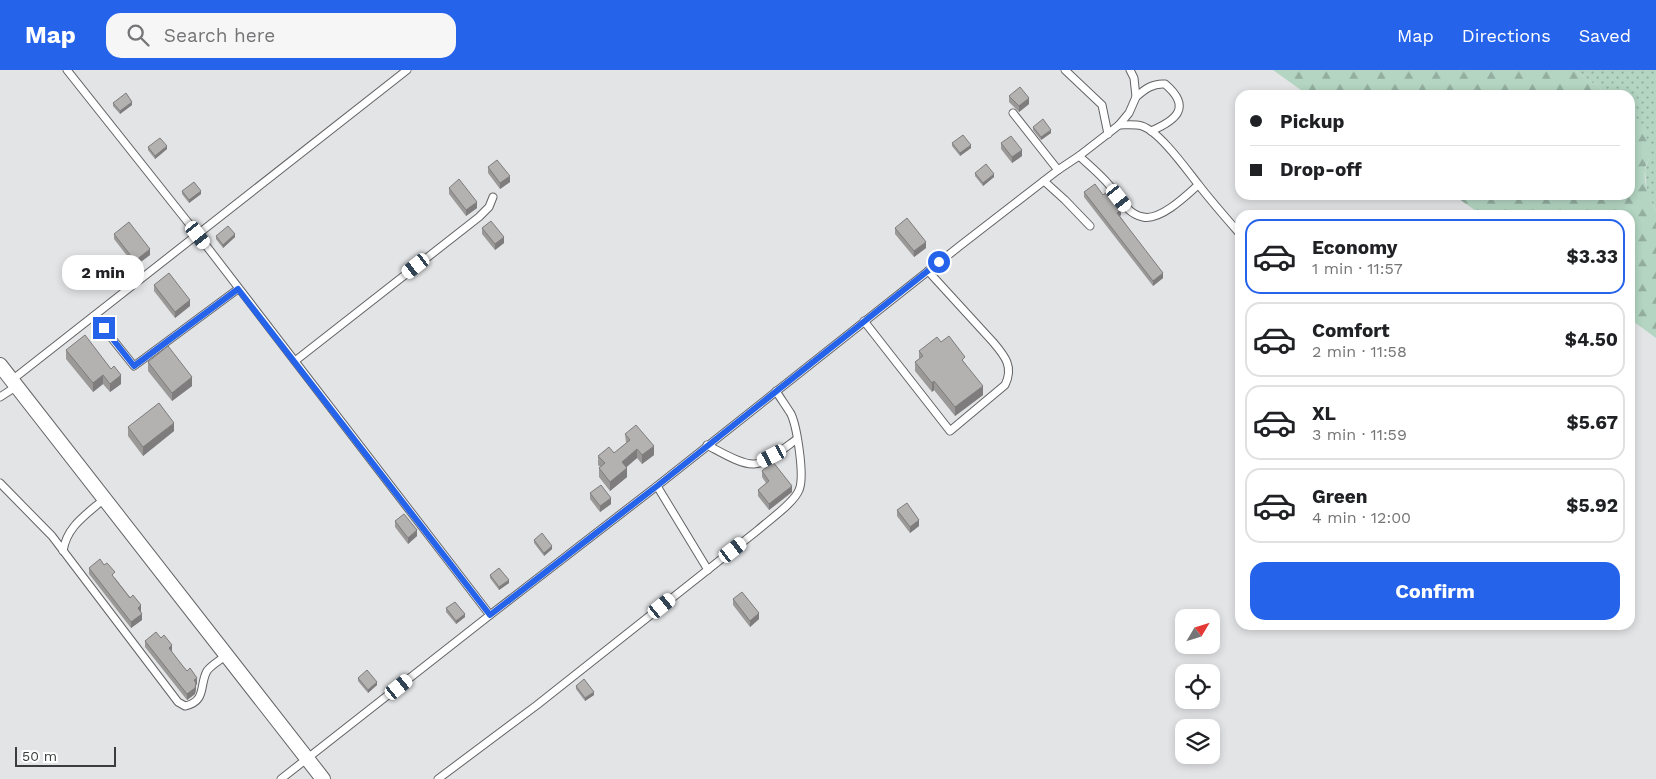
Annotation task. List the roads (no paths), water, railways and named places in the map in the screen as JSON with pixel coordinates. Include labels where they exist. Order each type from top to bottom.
[{"type":"street","points":[[0,364],[323,779]]},
{"type":"lane","points":[[68,70],[198,235],[490,615]]},
{"type":"lane","points":[[0,397],[94,316],[407,70]]},
{"type":"lane","points":[[1065,70],[1102,105],[1108,134]]},
{"type":"lane","points":[[1130,70],[1134,78],[1136,97]]},
{"type":"lane","points":[[282,779],[928,271],[1058,170],[1120,125],[1129,113],[1136,97],[1145,89],[1165,84],[1177,96],[1179,102],[1178,112],[1167,125],[1151,131]]},
{"type":"lane","points":[[1013,114],[1058,170]]},
{"type":"lane","points":[[1120,125],[1131,124],[1151,131],[1176,157],[1235,228]]},
{"type":"lane","points":[[1079,156],[1110,186],[1128,210],[1144,218],[1163,212],[1198,185]]},
{"type":"lane","points":[[1044,181],[1090,226]]},
{"type":"lane","points":[[294,361],[479,217],[489,207],[493,197]]},
{"type":"lane","points":[[864,321],[950,431],[1005,385],[1010,376],[1009,367],[1002,353],[993,342],[928,271]]},
{"type":"lane","points":[[94,316],[134,366],[238,289]]},
{"type":"lane","points":[[438,779],[537,705],[758,530],[791,501],[799,491],[801,480],[797,439],[791,415],[776,391]]},
{"type":"lane","points":[[707,446],[745,463],[755,464],[772,456],[797,439]]},
{"type":"lane","points":[[0,483],[42,526],[63,551],[178,702],[185,706],[196,702],[203,690],[207,672],[226,655]]},
{"type":"lane","points":[[657,486],[708,570]]},
{"type":"lane","points":[[63,551],[69,532],[104,499]]}]
